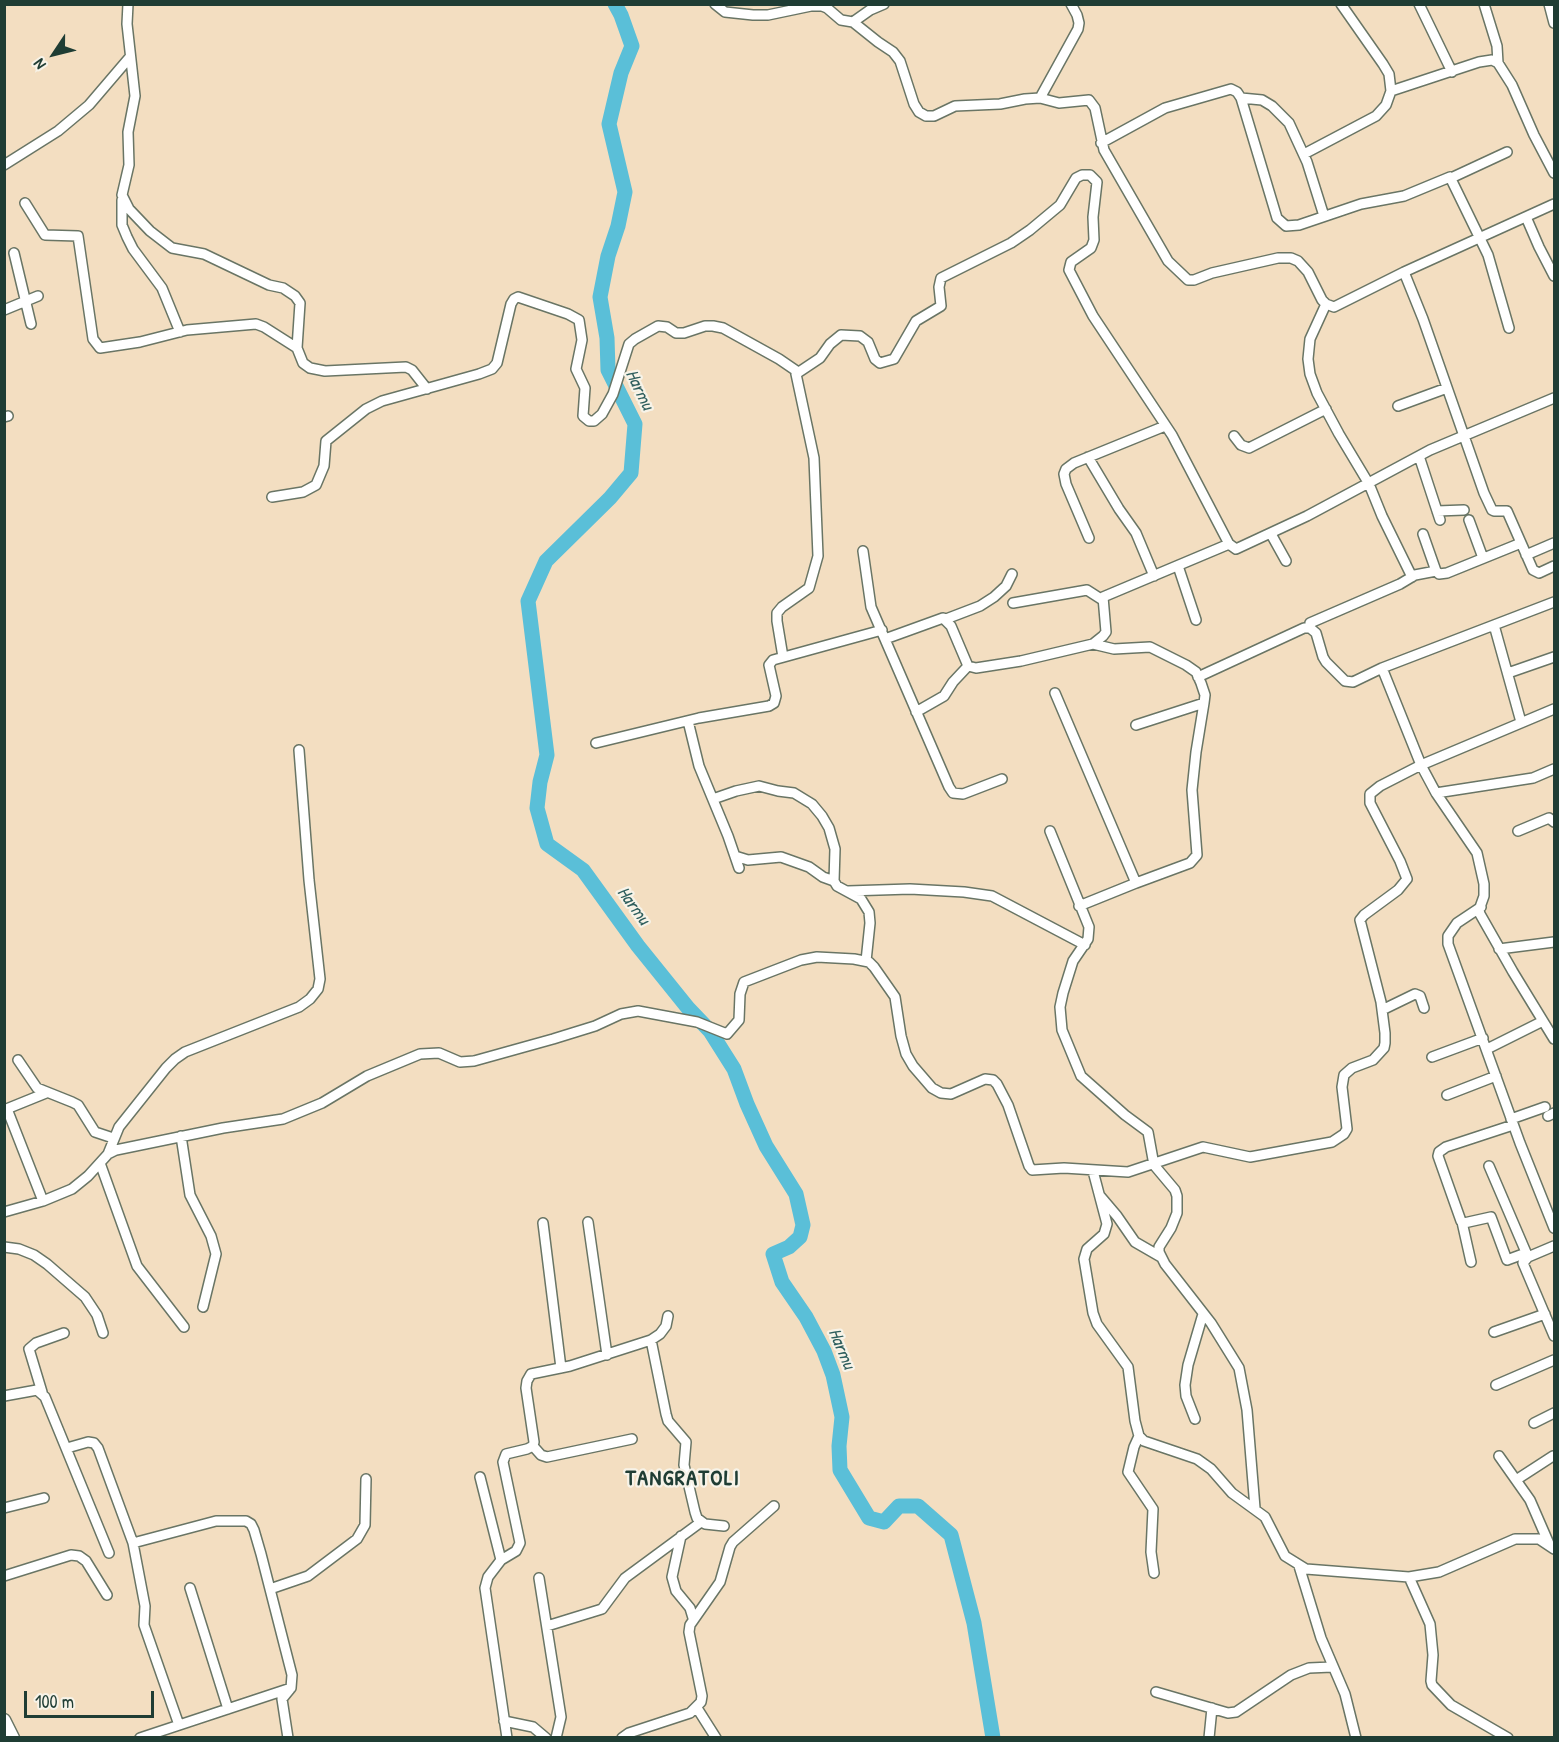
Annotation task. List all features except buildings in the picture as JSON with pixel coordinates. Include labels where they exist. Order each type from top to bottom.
[{"type":"street","points":[[128,4],[127,24],[135,96],[128,132],[129,165],[122,195],[122,225],[133,249],[162,288],[180,332]]},
{"type":"street","points":[[715,4],[725,12],[753,15],[768,15],[817,5],[827,8],[841,20],[853,22],[896,54],[914,104],[922,115],[934,116],[955,106],[982,106],[1040,98],[1059,103],[1089,100],[1096,113],[1101,142],[1168,261],[1186,279],[1194,280],[1212,273],[1278,258],[1291,258],[1298,261],[1308,272],[1326,304],[1331,307],[1554,204]]},
{"type":"street","points":[[853,22],[870,10],[884,4]]},
{"type":"street","points":[[1040,98],[1078,29],[1077,15],[1071,4]]},
{"type":"street","points":[[1304,154],[1376,116],[1386,105],[1391,91],[1389,74],[1341,4]]},
{"type":"street","points":[[1419,4],[1452,72]]},
{"type":"street","points":[[1484,4],[1497,46],[1498,63],[1512,85],[1554,173]]},
{"type":"street","points":[[1549,4],[1554,23]]},
{"type":"street","points":[[4,165],[58,130],[89,105],[130,57]]},
{"type":"street","points":[[1391,91],[1479,62],[1492,60],[1498,63]]},
{"type":"street","points":[[1101,142],[1151,114],[1183,102],[1231,89],[1241,98],[1277,218],[1286,226],[1361,204],[1404,196],[1447,177],[1451,178],[1507,152]]},
{"type":"street","points":[[1241,98],[1262,100],[1289,123],[1304,154],[1324,216]]},
{"type":"street","points":[[783,657],[777,613],[809,588],[818,556],[814,458],[797,383],[798,372],[820,358],[830,344],[841,335],[860,336],[868,342],[875,359],[880,363],[894,359],[916,321],[941,306],[939,287],[941,278],[1011,243],[1051,214],[1060,205],[1079,176],[1090,175],[1097,186],[1093,217],[1093,243],[1090,249],[1071,262],[1069,270],[1094,316],[1165,426],[1229,544],[1238,549],[1369,484],[1419,456],[1554,398]]},
{"type":"street","points":[[1451,178],[1492,265],[1509,328]]},
{"type":"street","points":[[122,195],[126,205],[135,216],[169,246],[178,250],[204,254],[269,285],[283,288],[295,296],[300,303],[297,348],[303,363],[312,369],[325,371],[406,367],[412,370],[427,389]]},
{"type":"street","points":[[25,203],[45,235],[78,236],[93,339],[100,348],[180,332],[256,324],[297,348]]},
{"type":"street","points":[[1526,217],[1554,276]]},
{"type":"street","points":[[14,253],[31,324]]},
{"type":"street","points":[[1404,272],[1492,510],[1494,512],[1507,510],[1533,570],[1539,573],[1554,566]]},
{"type":"street","points":[[4,310],[38,296]]},
{"type":"street","points":[[272,497],[303,492],[316,484],[324,466],[326,441],[366,409],[382,401],[479,375],[494,367],[512,302],[521,297],[579,320],[582,340],[576,369],[585,388],[583,416],[585,420],[591,422],[596,420],[614,394],[626,350],[631,342],[652,329],[662,326],[678,333],[691,332],[705,326],[723,328],[798,372]]},
{"type":"street","points":[[1326,304],[1310,339],[1308,359],[1310,374],[1326,410],[1369,484],[1412,577]]},
{"type":"street","points":[[1398,406],[1447,388]]},
{"type":"street","points":[[1234,436],[1241,445],[1250,448],[1326,410]]},
{"type":"street","points":[[1089,538],[1066,484],[1064,474],[1069,466],[1165,426]]},
{"type":"street","points":[[1419,456],[1438,516],[1464,510]]},
{"type":"street","points":[[1088,457],[1136,533],[1154,576]]},
{"type":"street","points":[[1469,520],[1483,558]]},
{"type":"street","points":[[1270,534],[1286,561]]},
{"type":"street","points":[[1423,534],[1439,574],[1447,573],[1521,543]]},
{"type":"street","points":[[1526,555],[1554,543]]},
{"type":"street","points":[[1101,599],[1229,544]]},
{"type":"street","points":[[862,551],[871,607],[953,793],[963,794],[1002,779]]},
{"type":"street","points":[[1178,566],[1196,620]]},
{"type":"street","points":[[1310,623],[1412,577],[1436,571]]},
{"type":"street","points":[[596,743],[688,721],[769,706],[774,703],[776,696],[769,665],[773,660],[883,635],[937,619],[946,619],[980,606],[994,597],[1006,586],[1012,574]]},
{"type":"street","points":[[968,666],[976,668],[1021,661],[1093,644],[1106,632],[1101,599],[1087,590],[1013,603]]},
{"type":"street","points":[[1198,677],[1308,628],[1314,629],[1323,657],[1347,682],[1353,682],[1382,668],[1554,602]]},
{"type":"street","points":[[946,619],[968,666]]},
{"type":"street","points":[[1494,625],[1521,722]]},
{"type":"street","points":[[1079,906],[1190,863],[1197,855],[1192,790],[1204,703],[1204,691],[1198,677],[1186,664],[1150,647],[1114,649],[1093,644]]},
{"type":"street","points":[[1508,674],[1554,657]]},
{"type":"street","points":[[916,711],[944,696],[968,666]]},
{"type":"street","points":[[1382,668],[1421,765],[1436,793],[1477,853],[1484,884],[1480,914],[1554,1039]]},
{"type":"street","points":[[1055,693],[1136,882]]},
{"type":"street","points":[[1136,725],[1204,703]]},
{"type":"street","points":[[108,1154],[126,1147],[181,1136],[283,1119],[328,1100],[366,1076],[420,1054],[439,1053],[460,1062],[474,1061],[564,1036],[629,1012],[647,1012],[697,1022],[728,1034],[739,1020],[741,988],[746,980],[808,958],[844,958],[866,961],[878,971],[895,997],[901,1036],[906,1054],[913,1066],[932,1088],[941,1093],[951,1094],[985,1079],[993,1080],[1002,1090],[1030,1168],[1034,1171],[1064,1168],[1128,1172],[1154,1165],[1195,1148],[1207,1147],[1250,1157],[1332,1142],[1343,1136],[1347,1127],[1343,1078],[1349,1070],[1372,1060],[1384,1048],[1382,1010],[1360,920],[1398,890],[1407,879],[1370,803],[1369,796],[1380,786],[1421,765],[1554,709]]},
{"type":"street","points":[[688,721],[699,766],[739,868]]},
{"type":"street","points":[[4,1212],[60,1196],[80,1184],[108,1154],[119,1127],[175,1059],[185,1052],[298,1007],[318,990],[320,979],[309,879],[299,750]]},
{"type":"street","points":[[1436,793],[1533,777],[1554,769]]},
{"type":"street","points":[[713,800],[736,791],[759,786],[798,794],[812,804],[829,828],[837,858],[834,881]]},
{"type":"street","points":[[1518,831],[1550,818],[1554,822]]},
{"type":"street","points":[[1050,831],[1089,927],[1088,939],[1073,961],[1063,993],[1060,1007],[1062,1030],[1081,1076],[1148,1132],[1154,1165],[1175,1190],[1178,1203],[1171,1228],[1159,1247],[1161,1257]]},
{"type":"street","points":[[735,856],[748,860],[781,857],[809,867],[861,899],[870,917],[866,961]]},
{"type":"street","points":[[848,891],[910,889],[992,896],[1084,945]]},
{"type":"street","points":[[1480,907],[1457,923],[1448,936],[1448,944],[1512,1122],[1554,1228]]},
{"type":"street","points":[[1499,949],[1554,942]]},
{"type":"street","points":[[1382,1010],[1415,994],[1420,996],[1424,1008]]},
{"type":"street","points":[[1487,1049],[1554,1017]]},
{"type":"street","points":[[1432,1057],[1483,1038]]},
{"type":"street","points":[[18,1060],[37,1088],[78,1105],[95,1132],[113,1138]]},
{"type":"street","points":[[1447,1095],[1496,1076]]},
{"type":"street","points":[[43,1201],[6,1109],[46,1093]]},
{"type":"street","points":[[1471,1262],[1462,1222],[1438,1161],[1438,1154],[1446,1147],[1512,1122],[1549,1112]]},
{"type":"street","points":[[181,1136],[190,1195],[211,1236],[216,1254],[202,1307]]},
{"type":"street","points":[[100,1163],[137,1266],[184,1327]]},
{"type":"street","points":[[1489,1166],[1527,1255],[1523,1263],[1554,1336]]},
{"type":"street","points":[[1093,1171],[1107,1224],[1104,1234],[1090,1245],[1084,1259],[1091,1304],[1097,1324],[1128,1367],[1135,1421],[1139,1436],[1144,1441],[1197,1459],[1211,1469],[1232,1493],[1255,1508],[1270,1524],[1285,1556],[1299,1566],[1323,1571],[1409,1577],[1439,1572],[1515,1539],[1539,1539],[1552,1547]]},
{"type":"street","points":[[1097,1192],[1135,1242],[1161,1257],[1235,1361],[1241,1373],[1247,1410],[1255,1508]]},
{"type":"street","points":[[1462,1222],[1491,1216],[1507,1260],[1554,1246]]},
{"type":"street","points":[[588,1222],[607,1354]]},
{"type":"street","points":[[543,1223],[561,1368]]},
{"type":"street","points":[[4,1246],[34,1255],[78,1290],[93,1306],[103,1333]]},
{"type":"street","points":[[1195,1419],[1186,1396],[1185,1385],[1188,1365],[1203,1314]]},
{"type":"street","points":[[1494,1332],[1545,1314]]},
{"type":"street","points":[[632,1439],[547,1457],[541,1455],[533,1446],[527,1381],[531,1374],[561,1368],[651,1340],[666,1326],[668,1316]]},
{"type":"street","points":[[64,1333],[36,1343],[29,1349],[42,1392],[109,1553]]},
{"type":"street","points":[[651,1340],[668,1421],[686,1442],[684,1465],[694,1512],[701,1522],[724,1526]]},
{"type":"street","points":[[1496,1385],[1554,1360]]},
{"type":"street","points":[[4,1396],[30,1390],[42,1392]]},
{"type":"street","points":[[1534,1423],[1554,1413]]},
{"type":"street","points":[[1139,1436],[1128,1472],[1153,1509],[1151,1552],[1154,1573]]},
{"type":"street","points":[[67,1449],[88,1442],[94,1443],[98,1448],[133,1543],[145,1606],[144,1624],[179,1725]]},
{"type":"street","points":[[507,1737],[485,1588],[488,1577],[501,1560],[516,1551],[520,1543],[504,1458],[506,1454],[533,1446]]},
{"type":"street","points":[[1499,1456],[1535,1509],[1552,1547]]},
{"type":"street","points":[[1516,1480],[1553,1456]]},
{"type":"street","points":[[480,1478],[501,1560]]},
{"type":"street","points":[[270,1589],[308,1576],[357,1539],[365,1525],[366,1479]]},
{"type":"street","points":[[4,1508],[44,1498]]},
{"type":"street","points":[[622,1737],[690,1713],[702,1702],[689,1632],[693,1618],[720,1582],[733,1542],[774,1506]]},
{"type":"street","points":[[133,1543],[204,1522],[246,1521],[251,1524],[292,1675],[291,1688],[282,1699],[288,1737]]},
{"type":"street","points":[[547,1626],[602,1609],[625,1578],[701,1522]]},
{"type":"street","points":[[681,1536],[672,1577],[676,1591],[690,1608],[693,1618]]},
{"type":"street","points":[[4,1576],[71,1555],[79,1556],[86,1561],[107,1595]]},
{"type":"street","points":[[1299,1566],[1332,1667],[1345,1695],[1356,1737]]},
{"type":"street","points":[[1409,1577],[1430,1624],[1433,1655],[1432,1685],[1451,1705],[1508,1737]]},
{"type":"street","points":[[540,1578],[561,1717],[556,1737]]},
{"type":"street","points":[[190,1588],[228,1708]]},
{"type":"street","points":[[1156,1692],[1225,1713],[1236,1712],[1292,1675],[1309,1668],[1332,1667]]},
{"type":"street","points":[[140,1737],[291,1688]]},
{"type":"street","points":[[697,1708],[716,1737]]},
{"type":"street","points":[[1209,1737],[1212,1708]]},
{"type":"street","points":[[4,1720],[13,1737]]},
{"type":"street","points":[[504,1721],[533,1727],[546,1737]]},
{"type":"waterway","name":"Harmu","points":[[615,4],[632,46],[621,73],[609,124],[625,192],[600,297],[607,338],[608,370],[635,424],[631,473],[610,498],[546,561],[528,601],[547,755],[540,782],[537,808],[547,844],[583,870],[638,946],[688,1008],[710,1031],[734,1069],[766,1146],[796,1194],[803,1225],[800,1237],[789,1247],[773,1254],[782,1282],[806,1317],[824,1351],[833,1375],[842,1417],[839,1446],[840,1470],[869,1518],[884,1522],[899,1506],[918,1506],[951,1535],[974,1623],[993,1738]]},
{"type":"district","name":"TANGRATOLI","points":[[683,1479]]}]
